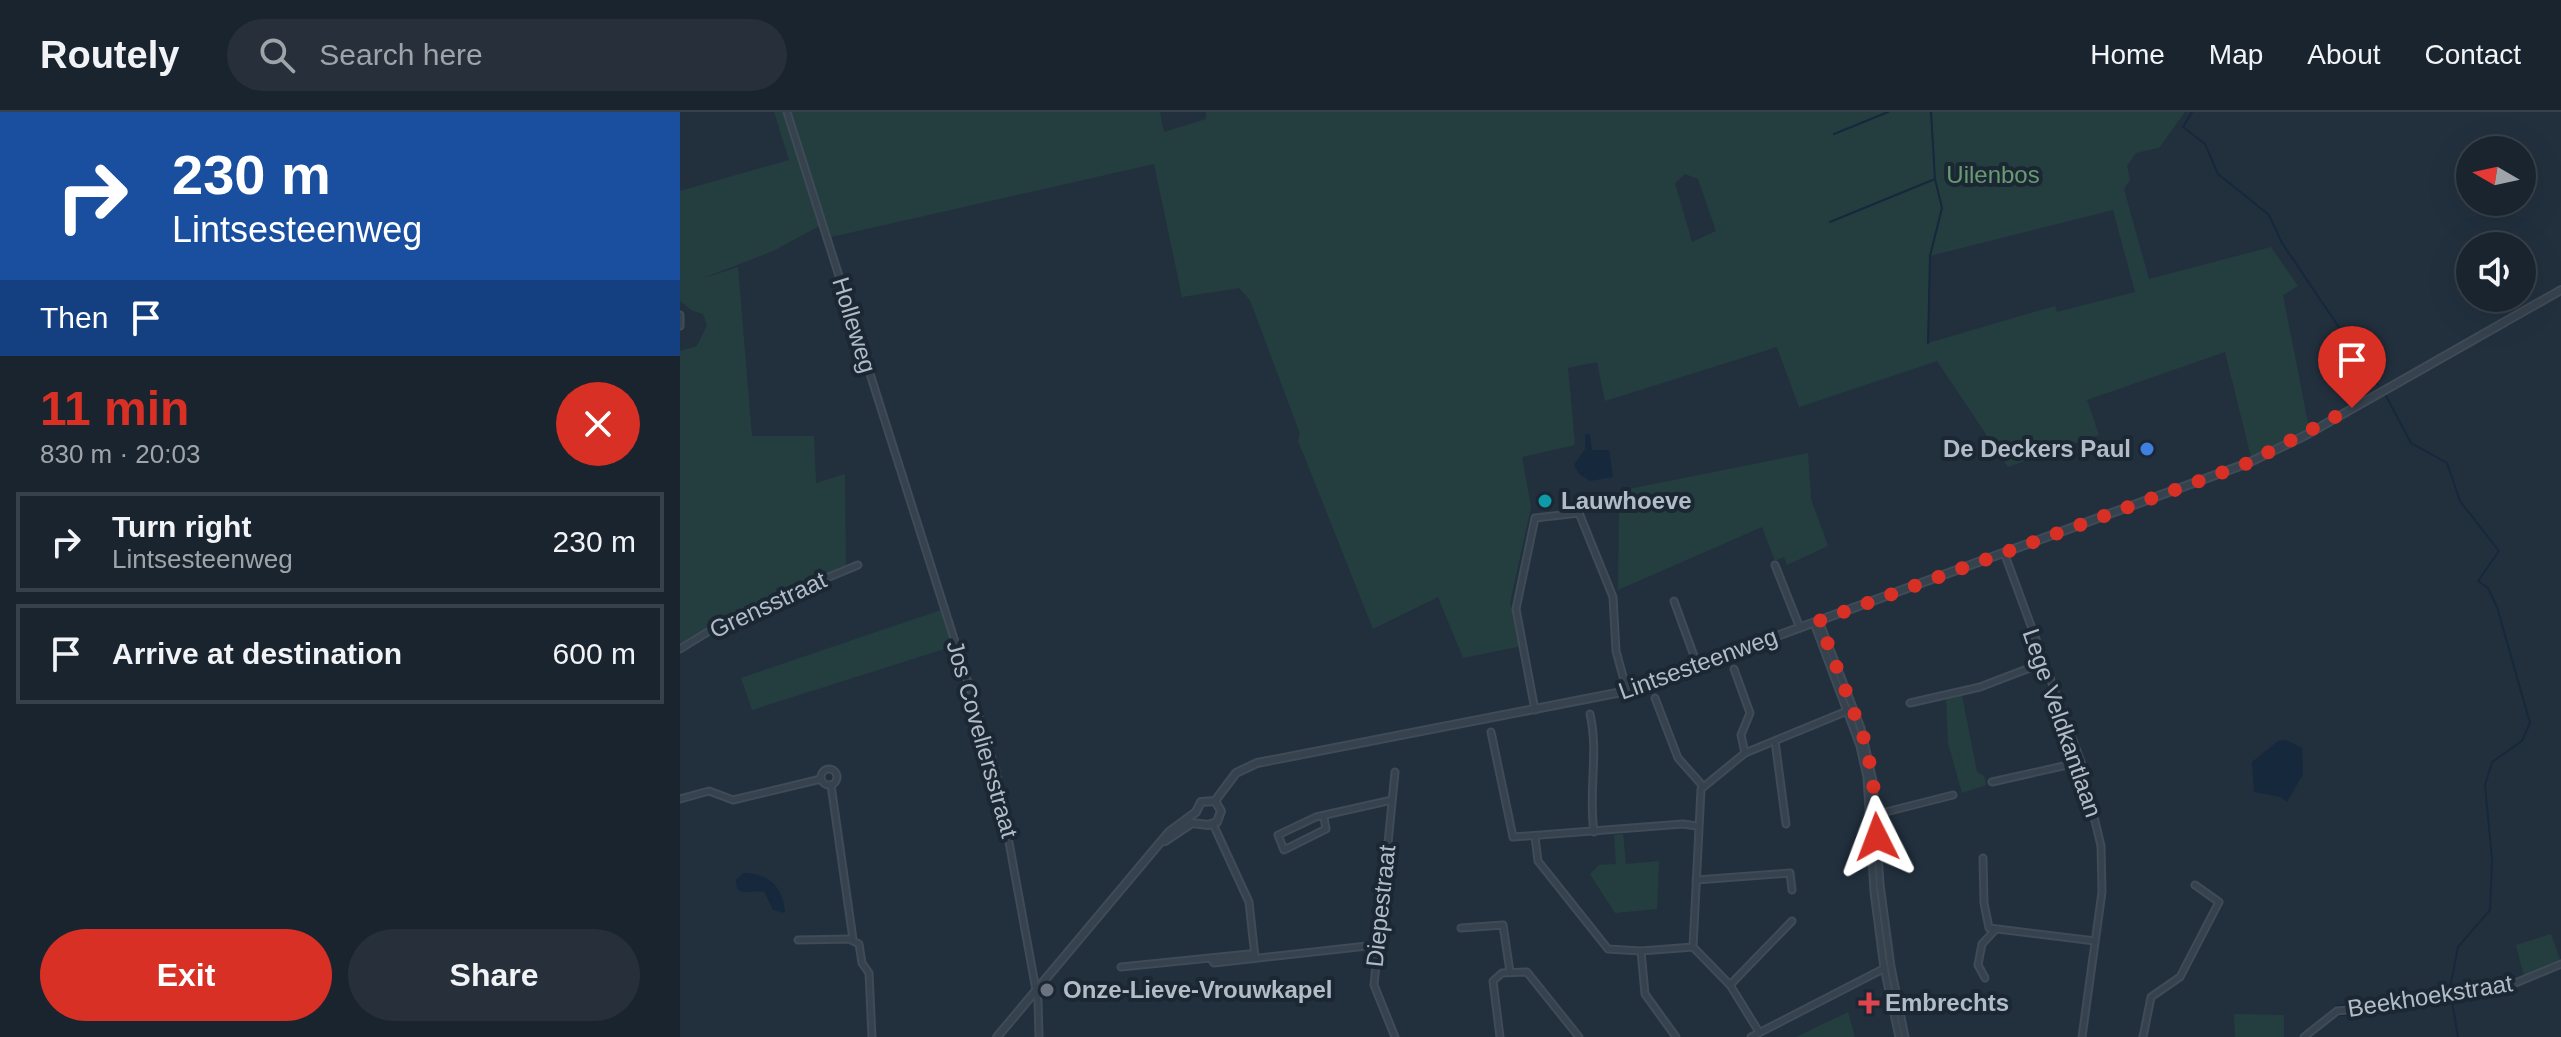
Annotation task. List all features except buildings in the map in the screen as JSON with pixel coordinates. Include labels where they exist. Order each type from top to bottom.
[{"type":"street","name":"Holleweg","points":[[787,112],[920,539]]},
{"type":"street","name":"Lintsesteenweg","points":[[997,1037],[1177,824],[1196,812],[1204,800],[1215,801],[1236,773],[1257,763],[1627,691],[2005,555],[2266,455],[2561,290]]},
{"type":"street","points":[[680,315],[680,326]]},
{"type":"street","points":[[1535,711],[1516,609],[1535,518],[1579,513],[1613,597],[1616,651],[1627,691]]},
{"type":"street","name":"Jos Coveliersstraat","points":[[920,539],[996,771],[1036,990],[1039,1037]]},
{"type":"street","name":"Lege Veldkantlaan","points":[[2005,555],[2081,762],[2101,846],[2102,892],[2082,1037]]},
{"type":"street","name":"Grensstraat","points":[[680,649],[732,617],[858,565]]},
{"type":"street","points":[[1775,565],[1800,628]]},
{"type":"street","points":[[1674,601],[1697,664]]},
{"type":"street","points":[[1817,622],[1849,711],[1868,782],[1887,968],[1899,1037]]},
{"type":"street","points":[[1910,703],[1980,687],[2043,663]]},
{"type":"street","points":[[1734,669],[1750,713],[1741,735],[1745,753]]},
{"type":"street","points":[[1655,698],[1678,758],[1702,785]]},
{"type":"street","points":[[1759,1032],[1730,985],[1693,947],[1697,826],[1702,785],[1745,753],[1849,711]]},
{"type":"street","points":[[1590,714],[1594,738],[1590,805],[1594,832]]},
{"type":"street","points":[[1491,732],[1510,833],[1518,838],[1683,824],[1697,826]]},
{"type":"street","points":[[1775,741],[1786,824]]},
{"type":"street","points":[[1992,782],[2081,762]]},
{"type":"street","points":[[821,779],[824,770],[833,770],[836,779],[831,785],[853,940]]},
{"type":"street","name":"Diepestraat","points":[[1395,772],[1374,985],[1395,1037]]},
{"type":"street","points":[[680,799],[709,791],[733,800],[821,779],[831,785]]},
{"type":"street","points":[[1872,815],[1953,795]]},
{"type":"street","points":[[1324,818],[1326,829],[1284,850],[1278,835],[1316,817],[1324,818],[1392,800]]},
{"type":"street","points":[[1213,824],[1221,814],[1215,801]]},
{"type":"street","points":[[1196,812],[1200,821],[1213,824]]},
{"type":"street","name":"Lintsesteenweg","points":[[1161,844],[1184,826],[1200,821]]},
{"type":"street","points":[[1213,824],[1249,902],[1255,957]]},
{"type":"street","points":[[1535,837],[1538,861],[1605,946],[1617,951],[1693,947]]},
{"type":"street","points":[[1983,858],[1985,922],[1995,930],[2095,941]]},
{"type":"street","points":[[1696,880],[1790,873],[1792,890]]},
{"type":"street","points":[[2143,1037],[2151,997],[2183,972],[2194,944],[2219,902],[2197,890],[2195,885]]},
{"type":"street","points":[[1730,985],[1792,921]]},
{"type":"street","points":[[1461,928],[1503,925],[1510,972]]},
{"type":"street","points":[[1985,978],[1978,965],[1982,944],[1995,930]]},
{"type":"street","points":[[798,940],[853,940],[859,944],[862,963],[869,973],[872,1037]]},
{"type":"street","points":[[1121,967],[1376,945]]},
{"type":"street","points":[[1641,951],[1645,994],[1676,1037]]},
{"type":"street","name":"Beekhoekstraat","points":[[2304,1037],[2337,1011],[2389,1006],[2442,993],[2513,984],[2561,964]]},
{"type":"street","points":[[1751,1037],[1887,968]]},
{"type":"street","points":[[1887,968],[1905,1037]]},
{"type":"street","points":[[1500,1037],[1493,981],[1498,975],[1510,972],[1527,972],[1533,976],[1579,1037]]},
{"type":"green space","name":"Uilenbos","points":[[774,112],[1160,112],[1164,132],[1206,119],[1206,112],[2185,112],[2159,148],[2136,153],[2127,166],[2130,180],[2124,189],[2149,279],[2271,247],[2298,286],[2283,295],[2309,428],[2251,457],[2225,352],[2087,400],[2099,435],[2008,467],[1937,361],[1799,407],[1777,347],[1605,401],[1597,362],[1568,368],[1575,445],[1522,457],[1531,507],[1510,603],[1522,646],[1463,658],[1438,597],[1373,629],[1298,441],[1300,434],[1250,300],[1239,288],[1182,297],[1154,164],[831,237],[825,223],[773,251],[701,279],[738,267],[752,436],[814,436],[816,483],[845,474],[846,566],[717,621],[680,646],[680,351],[697,346],[707,325],[703,314],[691,310],[680,301],[680,191],[789,160]],"holes":[[[1685,174],[1698,179],[1716,231],[1692,242],[1675,183]],[[2113,210],[2135,292],[2057,312],[2055,306],[1928,343],[1930,256]]]},
{"type":"green space","points":[[1808,453],[1811,499],[1828,546],[1787,565],[1784,557],[1775,561],[1762,527],[1618,590],[1619,491]]},
{"type":"green space","points":[[941,610],[954,646],[752,710],[741,678]]},
{"type":"green space","points":[[1962,695],[1977,772],[1984,776],[1986,785],[1962,793],[1948,743],[1946,699]]},
{"type":"green space","points":[[1623,834],[1626,864],[1659,861],[1657,909],[1615,913],[1590,874],[1599,865],[1616,864],[1614,835]]},
{"type":"green space","points":[[2551,934],[2560,959],[2524,976],[2516,945]]},
{"type":"green space","points":[[1848,1012],[1855,1037],[1796,1037]]},
{"type":"green space","points":[[2234,1014],[2284,1015],[2284,1037],[2235,1037]]},
{"type":"water","points":[[1585,434],[1590,434],[1592,450],[1609,450],[1613,477],[1590,481],[1579,474],[1574,465],[1585,449]]},
{"type":"water","points":[[2286,740],[2302,748],[2303,774],[2287,802],[2280,797],[2254,792],[2252,762],[2278,741]]},
{"type":"water","points":[[743,873],[760,876],[773,884],[782,896],[785,913],[773,910],[764,891],[742,892],[737,888],[736,880]]},
{"type":"waterway","points":[[1834,134],[1888,112]]},
{"type":"waterway","points":[[1928,343],[1930,256],[1942,208],[1935,179],[1931,112]]},
{"type":"waterway","points":[[2192,112],[2183,127],[2205,144],[2218,174],[2269,215],[2282,243],[2378,385]]},
{"type":"waterway","points":[[1830,222],[1935,179]]},
{"type":"waterway","points":[[2386,396],[2411,443],[2447,463],[2460,501],[2499,551],[2478,581],[2488,588],[2497,607],[2530,723],[2522,741],[2492,762],[2485,785],[2492,860],[2490,910],[2458,947],[2450,988]]},
{"type":"waterway","points":[[1822,638],[1844,697]]},
{"type":"waterway","points":[[1856,725],[1861,738]]},
{"type":"waterway","points":[[1873,831],[1879,894]]},
{"type":"waterway","points":[[1881,908],[1885,951]]},
{"type":"waterway","points":[[2338,1006],[2504,981]]},
{"type":"waterway","points":[[2451,995],[2458,1037]]},
{"type":"waterway","points":[[2333,1016],[2403,1008]]},
{"type":"place","name":"De Deckers Paul","points":[[2147,449]]},
{"type":"place","name":"Lauwhoeve","points":[[1545,501]]},
{"type":"place","name":"Onze-Lieve-Vrouwkapel","points":[[1047,990]]},
{"type":"place","name":"Embrechts","points":[[1869,1003]]},
{"type":"route","points":[[1877,837],[1873,781],[1866,744],[1819,621],[2248,463],[2352,408]]}]
